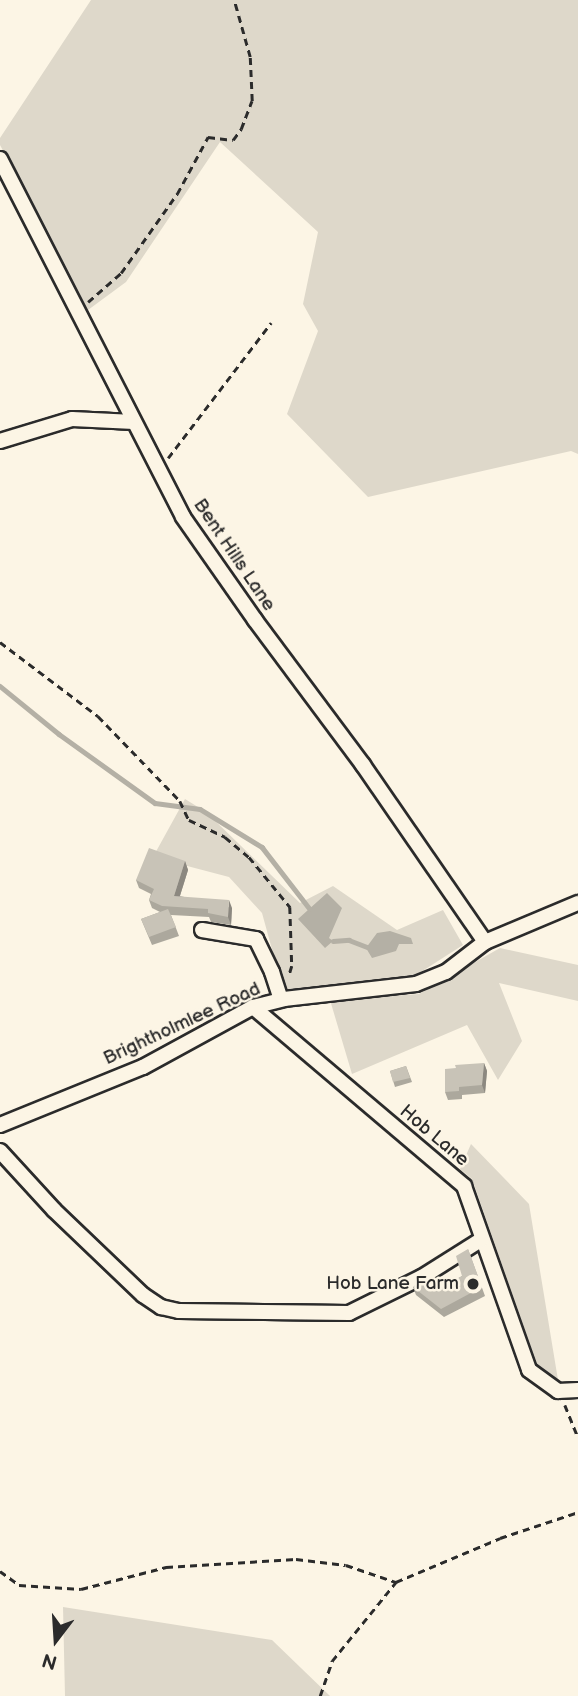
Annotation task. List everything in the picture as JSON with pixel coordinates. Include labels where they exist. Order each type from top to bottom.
[{"type":"street","name":"Bent Hills Lane","points":[[0,159],[183,517],[255,620],[363,765],[485,942]]},
{"type":"street","points":[[0,440],[72,419],[134,422]]},
{"type":"street","name":"Brightholmlee Road","points":[[0,1125],[143,1067],[253,1007],[284,999],[416,984],[446,972],[485,942],[578,903]]},
{"type":"street","points":[[202,930],[256,939],[284,999]]},
{"type":"street","name":"Hob Lane","points":[[253,1007],[464,1186],[529,1370],[560,1391]]},
{"type":"street","points":[[0,1151],[54,1210],[143,1295],[161,1307],[179,1311],[349,1313],[422,1278],[482,1239]]},
{"type":"street","points":[[560,1391],[578,1390]]},
{"type":"path","points":[[80,316],[85,305],[121,273],[177,194],[208,137],[233,140],[242,130],[252,101],[250,57],[234,0]]},
{"type":"path","points":[[157,466],[171,455],[271,323]]},
{"type":"path","points":[[0,642],[98,716],[180,801],[188,820],[225,837],[249,857],[290,906],[292,966],[283,992],[284,999]]},
{"type":"path","points":[[560,1391],[578,1438]]},
{"type":"path","points":[[320,1696],[332,1661],[396,1582],[488,1543],[578,1512]]},
{"type":"path","points":[[0,1571],[19,1585],[81,1589],[166,1567],[296,1559],[346,1565],[396,1582]]},
{"type":"shaded area","points":[[91,0],[578,0],[578,454],[571,451],[368,497],[287,414],[318,331],[303,304],[318,232],[220,142],[126,282],[88,310],[0,145],[0,138]]},
{"type":"shaded area","points":[[185,799],[206,812],[300,903],[333,886],[397,930],[443,910],[463,945],[413,977],[284,993],[262,913],[229,877],[153,857]]},
{"type":"shaded area","points":[[327,893],[342,908],[329,938],[333,941],[325,948],[298,919]]},
{"type":"shaded area","points":[[390,931],[411,938],[413,944],[399,944],[396,951],[372,958],[366,948],[377,933]]},
{"type":"shaded area","points":[[500,948],[578,965],[578,1001],[499,983],[522,1041],[498,1080],[467,1025],[352,1074],[330,1000],[419,994]]},
{"type":"shaded area","points":[[471,1144],[529,1204],[558,1380],[537,1365],[472,1179],[460,1169]]},
{"type":"shaded area","points":[[63,1607],[272,1640],[330,1696],[65,1696]]},
{"type":"building","points":[[149,848],[185,861],[174,896],[229,900],[228,917],[208,913],[208,909],[162,906],[149,900],[154,889],[136,880]]},
{"type":"building","points":[[168,909],[176,927],[149,937],[141,919]]},
{"type":"building","points":[[484,1063],[482,1085],[459,1087],[459,1091],[445,1092],[445,1069],[456,1068],[455,1065]]},
{"type":"building","points":[[406,1066],[410,1078],[393,1082],[390,1071]]},
{"type":"building","name":"Hob Lane Farm","points":[[468,1249],[482,1287],[441,1309],[413,1287],[423,1277],[439,1289],[462,1276],[456,1256]]},
{"type":"waterway","points":[[0,686],[59,734],[155,803],[200,809],[262,847],[310,909]]},
{"type":"waterway","points":[[333,941],[349,940],[367,947]]},
{"type":"place","name":"Hob Lane Farm","points":[[473,1284]]}]
